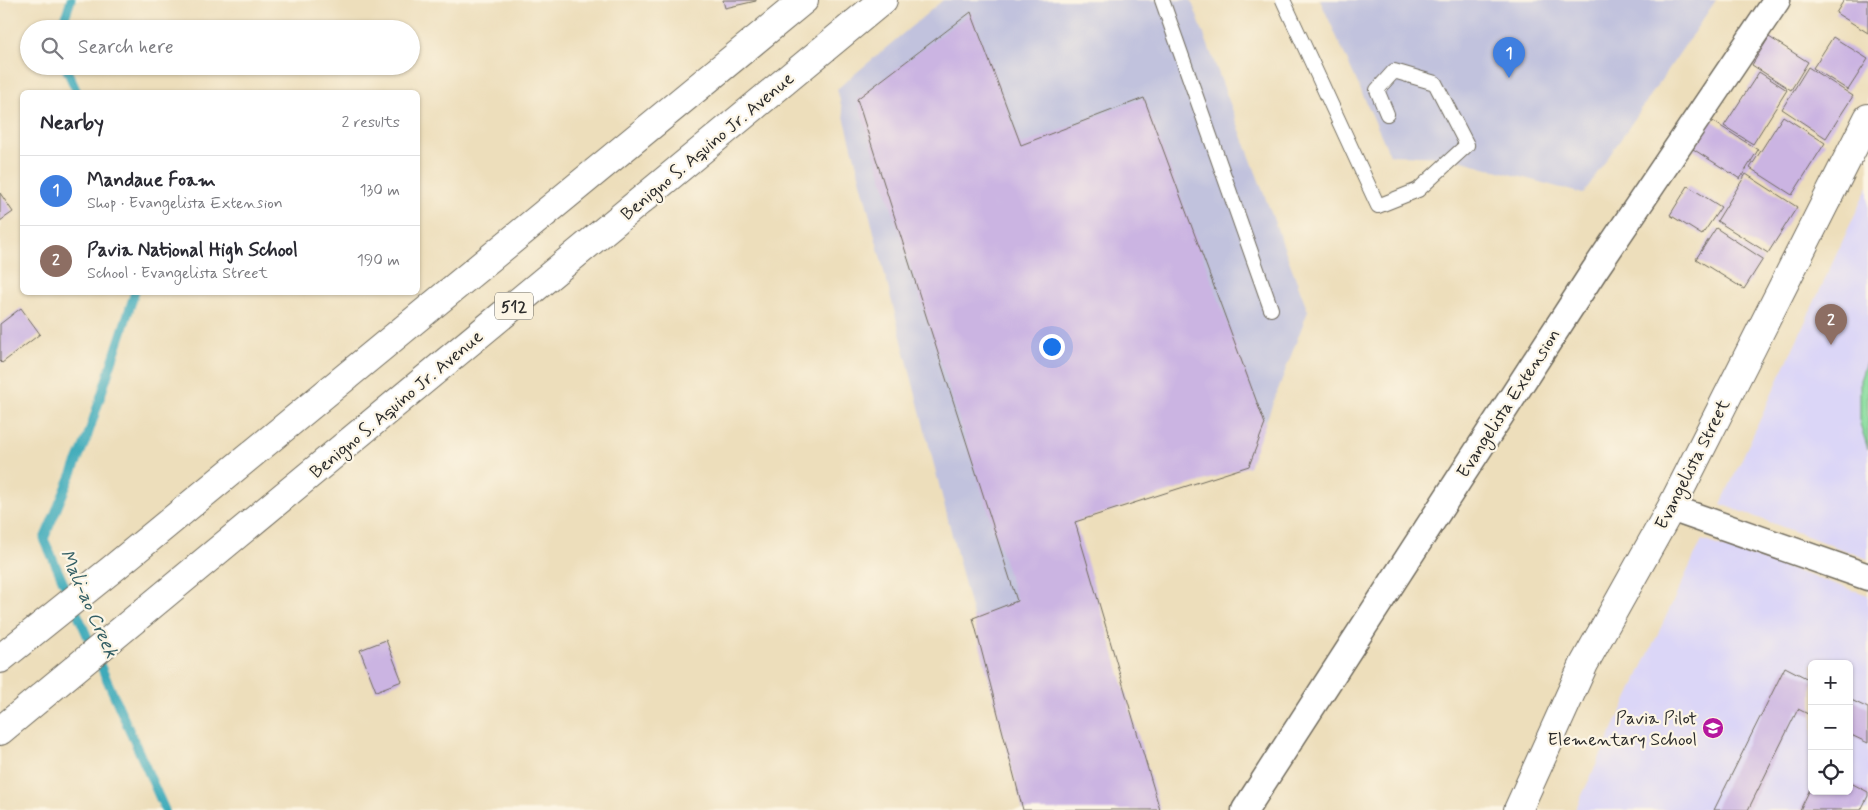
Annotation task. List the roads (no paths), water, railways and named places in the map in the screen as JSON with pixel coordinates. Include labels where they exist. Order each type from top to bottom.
[{"type":"main road","points":[[5,655],[116,566],[804,0]]},
{"type":"main road","name":"Benigno S. Aquino Jr. Avenue","points":[[0,731],[883,0]]},
{"type":"main road","name":"Evangelista Street","points":[[1518,810],[1584,664],[1671,508],[1868,118]]},
{"type":"street","name":"Evangelista Extension","points":[[1245,810],[1594,271],[1777,0]]},
{"type":"street","points":[[1671,508],[1868,577]]},
{"type":"lane","points":[[1162,0],[1271,309]]},
{"type":"lane","points":[[1283,0],[1378,206],[1418,190],[1468,145],[1435,83],[1394,71],[1377,90],[1387,114]]},
{"type":"waterway","name":"Mali-ao Creek","points":[[64,20],[71,0]]},
{"type":"waterway","name":"Mali-ao Creek","points":[[69,75],[76,90]]},
{"type":"waterway","name":"Mali-ao Creek","points":[[134,295],[87,438],[44,539],[165,810]]},
{"type":"place","name":"Mandaue Foam","points":[[1509,78]]},
{"type":"place","name":"Pavia National High School","points":[[1831,345]]},
{"type":"place","name":"Pavia Pilot Elementary School","points":[[1713,728]]}]
